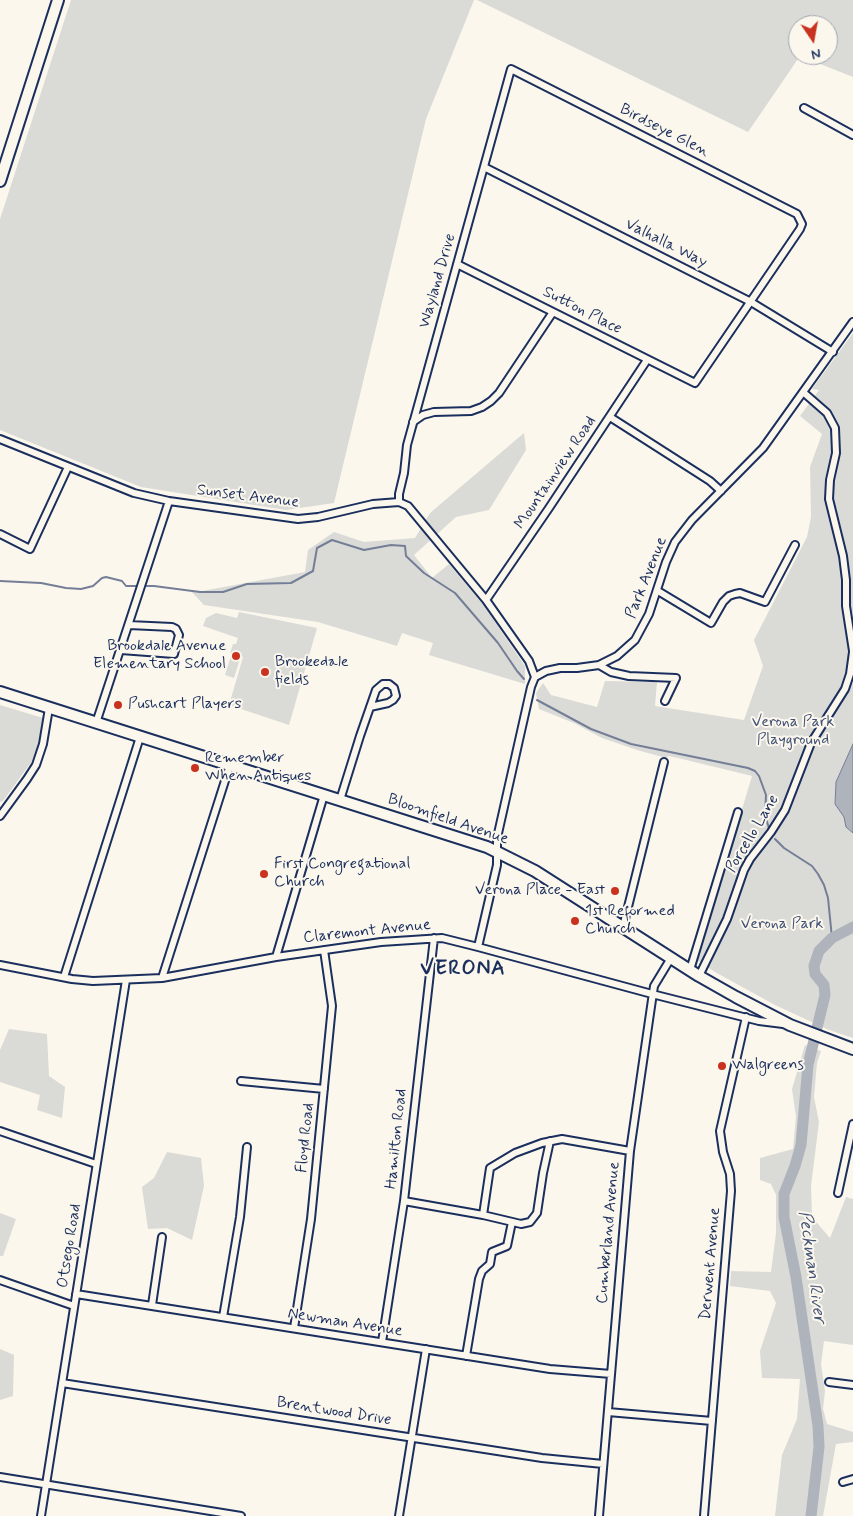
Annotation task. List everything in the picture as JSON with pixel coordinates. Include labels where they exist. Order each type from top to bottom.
[{"type":"main road","points":[[0,182],[58,0]]},
{"type":"main road","name":"Bloomfield Avenue","points":[[0,692],[454,835],[497,851],[535,871],[736,997],[790,1024],[853,1049]]},
{"type":"street","name":"Wayland Drive","points":[[399,499],[407,445],[511,69]]},
{"type":"street","name":"Birdseye Glen","points":[[511,69],[797,214],[801,221],[800,229],[750,302]]},
{"type":"street","points":[[804,108],[853,135]]},
{"type":"street","name":"Valhalla Way","points":[[484,167],[750,302],[833,352]]},
{"type":"street","name":"Sutton Place","points":[[457,264],[695,383],[750,302]]},
{"type":"street","points":[[413,422],[434,412],[465,412],[477,410],[487,404],[499,393],[553,312]]},
{"type":"street","name":"Park Avenue","points":[[535,677],[546,671],[560,668],[599,665],[617,656],[635,640],[649,614],[666,562],[675,542],[692,520],[763,448],[853,322]]},
{"type":"street","name":"Mountainview Road","points":[[486,600],[647,360]]},
{"type":"street","name":"Porcello Lane","points":[[695,973],[729,914],[744,870],[750,859],[772,832],[785,810],[811,743],[845,689],[850,674],[853,651],[846,606],[846,580],[843,556],[830,499],[830,480],[836,453],[835,428],[827,413],[804,392]]},
{"type":"street","points":[[610,417],[710,481],[721,491]]},
{"type":"street","name":"Sunset Avenue","points":[[0,440],[134,493],[169,501],[298,519],[318,517],[399,499]]},
{"type":"street","points":[[0,534],[30,549],[68,467]]},
{"type":"street","points":[[399,499],[408,506],[486,600],[526,658],[535,677],[503,809],[497,838],[497,865],[478,946]]},
{"type":"street","points":[[96,723],[169,501]]},
{"type":"street","points":[[658,591],[711,623],[723,602],[729,596],[740,593],[765,602],[796,545]]},
{"type":"street","points":[[121,650],[174,654],[179,635],[176,629],[172,627],[129,625]]},
{"type":"street","points":[[599,665],[612,672],[629,676],[676,678],[665,700]]},
{"type":"street","points":[[340,800],[370,707]]},
{"type":"street","points":[[0,816],[27,780],[39,758],[49,708]]},
{"type":"street","points":[[64,977],[140,737]]},
{"type":"street","points":[[624,927],[664,762]]},
{"type":"street","points":[[162,978],[230,766]]},
{"type":"street","points":[[276,957],[324,795]]},
{"type":"street","points":[[695,973],[738,812]]},
{"type":"street","name":"Claremont Avenue","points":[[0,965],[93,981],[162,978],[276,957],[381,942],[434,938],[478,946],[652,994],[746,1017],[790,1024]]},
{"type":"street","name":"Hamilton Road","points":[[382,1342],[404,1201],[434,938]]},
{"type":"street","name":"Floyd Road","points":[[294,1328],[311,1219],[332,1006],[324,950]]},
{"type":"street","name":"Cumberland Avenue","points":[[599,1516],[630,1151],[652,994],[654,986],[671,958]]},
{"type":"street","name":"Otsego Road","points":[[41,1516],[126,980]]},
{"type":"street","name":"Derwent Avenue","points":[[704,1516],[731,1191],[730,1174],[723,1152],[720,1131],[746,1017]]},
{"type":"street","points":[[242,1081],[324,1089]]},
{"type":"street","points":[[838,1193],[853,1124]]},
{"type":"street","points":[[0,1131],[96,1164]]},
{"type":"street","points":[[483,1215],[490,1168],[515,1153],[550,1141],[562,1140],[630,1151]]},
{"type":"street","points":[[404,1201],[527,1224],[536,1216],[550,1141]]},
{"type":"street","points":[[223,1317],[240,1217],[247,1146]]},
{"type":"street","points":[[466,1356],[479,1279],[482,1271],[490,1264],[492,1252],[506,1246],[512,1222]]},
{"type":"street","points":[[152,1305],[162,1237]]},
{"type":"street","points":[[0,1280],[74,1306]]},
{"type":"street","name":"Newman Avenue","points":[[76,1294],[550,1369],[611,1374]]},
{"type":"street","points":[[400,1516],[426,1349]]},
{"type":"street","name":"Brentwood Drive","points":[[62,1382],[542,1458],[603,1464]]},
{"type":"street","points":[[829,1382],[853,1385]]},
{"type":"street","points":[[608,1412],[712,1421]]},
{"type":"street","points":[[0,1477],[241,1516]]},
{"type":"street","points":[[843,1482],[853,1479]]},
{"type":"green space","points":[[71,0],[474,0],[426,119],[334,503],[286,510],[141,487],[0,430],[0,219]]},
{"type":"green space","points":[[477,0],[853,0],[853,77],[823,65],[838,65],[838,15],[788,15],[788,65],[794,65],[748,132]]},
{"type":"green space","name":"Verona Park","points":[[853,333],[853,744],[836,782],[835,803],[844,817],[846,827],[853,833],[853,1038],[829,1030],[775,1005],[697,960],[752,776],[669,756],[666,758],[602,738],[574,723],[539,709],[536,693],[543,683],[551,695],[597,707],[605,681],[657,682],[655,706],[744,720],[763,666],[754,640],[807,537],[811,517],[810,467],[822,434],[800,416],[819,390],[812,389]]},
{"type":"green space","points":[[524,433],[526,450],[489,510],[456,517],[414,555],[432,578],[449,564],[484,606],[525,666],[525,684],[429,655],[433,643],[402,633],[397,646],[318,622],[204,605],[190,590],[202,591],[305,572],[308,550],[334,532],[364,542],[415,538],[430,513]]},
{"type":"green space","points":[[239,612],[317,628],[289,725],[229,705],[243,657],[230,653],[233,644],[236,644],[238,638],[203,626],[206,618],[216,613],[237,618]]},
{"type":"green space","points":[[231,656],[240,659],[234,678],[225,675]]},
{"type":"green space","points":[[0,705],[43,718],[38,747],[32,761],[3,801],[0,802]]},
{"type":"green space","points":[[9,1029],[47,1034],[49,1076],[65,1087],[62,1118],[37,1110],[40,1095],[0,1082],[0,1050]]},
{"type":"green space","points":[[805,1045],[821,1051],[817,1063],[814,1097],[819,1122],[811,1186],[812,1217],[830,1238],[846,1197],[853,1199],[853,1345],[824,1341],[821,1364],[825,1391],[823,1409],[827,1424],[853,1432],[853,1442],[836,1444],[823,1516],[775,1516],[782,1455],[797,1419],[800,1379],[762,1378],[760,1351],[776,1303],[770,1291],[730,1286],[731,1271],[771,1272],[776,1233],[776,1195],[771,1184],[760,1180],[760,1158],[793,1149],[796,1117],[792,1089]]},
{"type":"green space","points":[[167,1152],[201,1158],[204,1186],[192,1240],[167,1228],[148,1229],[142,1187],[154,1178]]},
{"type":"green space","points":[[0,1213],[16,1219],[3,1256],[0,1256]]},
{"type":"green space","points":[[0,1349],[14,1355],[13,1396],[0,1400]]},
{"type":"shaded area","points":[[853,744],[853,833],[846,827],[844,817],[835,804],[836,782]]},
{"type":"waterway","points":[[0,581],[41,583],[81,589],[93,586],[106,577],[122,581],[126,586],[154,586],[200,592],[223,592],[247,584],[291,583],[313,571],[317,548],[332,540],[364,550],[391,545],[405,546],[406,556],[424,573],[455,593],[498,643],[524,679]]},
{"type":"waterway","points":[[537,700],[591,729],[631,744],[755,771],[759,776],[766,795],[765,816],[769,828]]},
{"type":"waterway","points":[[775,839],[784,848],[812,866],[818,874],[828,898],[832,938]]},
{"type":"waterway","name":"Peckman River","points":[[811,1516],[819,1447],[818,1426],[796,1277],[784,1217],[784,1194],[801,1145],[808,1065],[825,995],[824,985],[815,974],[814,966],[819,951],[832,938],[853,927]]},
{"type":"place","name":"Brookdale Avenue Elementary School","points":[[236,656]]},
{"type":"place","name":"Brookedale fields","points":[[265,672]]},
{"type":"place","name":"Pushcart Players","points":[[118,705]]},
{"type":"place","name":"Remember When Antiques","points":[[195,768]]},
{"type":"place","name":"First Congregational Church","points":[[264,874]]},
{"type":"place","name":"Verona Place - East","points":[[615,891]]},
{"type":"place","name":"1st Reformed Church","points":[[575,921]]},
{"type":"place","name":"Walgreens","points":[[722,1066]]},
{"type":"district","name":"VERONA","points":[[463,970]]},
{"type":"park label","name":"Verona Park Playground","points":[[793,732]]}]
